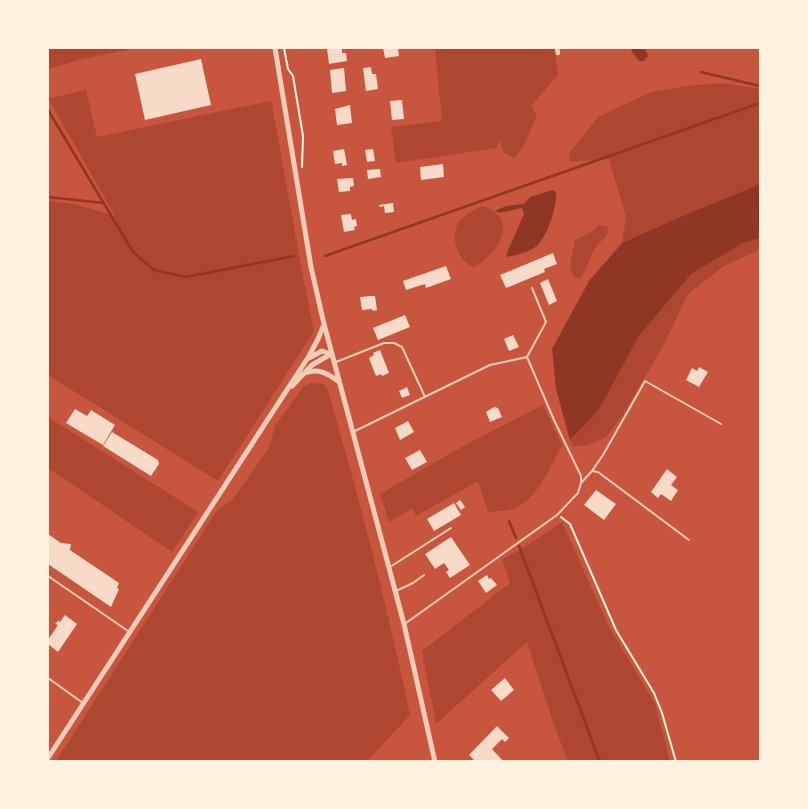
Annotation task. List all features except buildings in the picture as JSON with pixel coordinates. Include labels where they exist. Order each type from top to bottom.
[{"type":"street","points":[[275,48],[311,267],[338,382],[404,624],[435,762]]},
{"type":"street","points":[[48,758],[306,360],[324,324]]},
{"type":"street","points":[[306,360],[322,351],[331,354]]},
{"type":"street","points":[[283,396],[315,363],[331,354]]},
{"type":"street","points":[[304,374],[313,370],[318,371],[329,375],[338,382]]},
{"type":"lane","points":[[352,433],[490,365],[527,357],[546,322],[532,288]]},
{"type":"lane","points":[[334,363],[384,343],[394,343],[402,347],[425,397]]},
{"type":"lane","points":[[404,624],[557,515],[578,492],[581,476],[527,357]]},
{"type":"lane","points":[[581,483],[592,471],[645,381],[721,424]]},
{"type":"lane","points":[[592,471],[598,472],[689,540]]},
{"type":"lane","points":[[389,568],[451,528]]},
{"type":"lane","points":[[395,592],[413,584],[424,575]]},
{"type":"lane","points":[[48,576],[130,632]]},
{"type":"lane","points":[[48,678],[83,703]]},
{"type":"path","points":[[284,48],[288,69],[293,76],[303,136],[302,169]]},
{"type":"path","points":[[557,515],[570,524],[616,630],[654,693],[662,713],[676,762]]},
{"type":"shaded area","points":[[48,48],[137,48],[79,60],[48,69]]},
{"type":"shaded area","points":[[435,48],[554,48],[558,75],[531,106],[537,115],[523,147],[515,158],[503,151],[500,139],[497,148],[396,163],[391,127],[442,121]]},
{"type":"shaded area","points":[[631,48],[645,48],[648,56],[644,61],[639,61]]},
{"type":"shaded area","points":[[722,83],[760,89],[760,184],[622,243],[626,217],[609,159],[570,162],[569,153],[598,117],[651,92],[686,86]]},
{"type":"shaded area","points":[[86,90],[97,137],[271,101],[314,331],[218,481],[48,375],[48,201],[75,204],[115,216],[48,98],[48,94],[50,98]]},
{"type":"shaded area","points":[[760,184],[760,238],[743,243],[691,274],[639,336],[598,411],[570,440],[556,389],[552,349],[589,281],[622,243]]},
{"type":"shaded area","points":[[552,190],[556,192],[555,206],[543,238],[534,248],[508,257],[506,255],[524,214],[522,208],[499,213],[495,211],[506,206],[524,204],[530,197]]},
{"type":"shaded area","points":[[483,206],[495,212],[501,219],[502,236],[491,254],[474,267],[465,261],[458,251],[455,234],[456,228],[463,217]]},
{"type":"shaded area","points":[[599,225],[608,227],[607,234],[596,247],[579,279],[573,276],[570,266],[575,240],[591,232]]},
{"type":"shaded area","points":[[760,238],[760,245],[757,251],[724,266],[688,294],[663,346],[623,415],[605,438],[585,446],[573,446],[570,440],[598,411],[639,336],[691,274],[743,243]]},
{"type":"shaded area","points":[[312,383],[323,384],[327,388],[372,551],[410,715],[367,761],[56,761],[216,512],[233,499],[269,448],[275,426],[304,386]]},
{"type":"shaded area","points":[[543,405],[562,445],[542,482],[521,505],[509,510],[488,512],[478,481],[416,516],[413,508],[389,522],[380,494],[467,444]]},
{"type":"shaded area","points":[[48,417],[198,512],[172,552],[48,468]]},
{"type":"shaded area","points":[[562,522],[608,625],[655,704],[670,761],[568,761],[527,642],[436,724],[422,651],[510,583],[502,559],[520,550]]},
{"type":"waterway","points":[[701,72],[760,86]]},
{"type":"waterway","points":[[325,256],[760,103]]},
{"type":"waterway","points":[[48,110],[133,252],[154,270],[186,277],[294,256]]},
{"type":"waterway","points":[[48,197],[103,203]]},
{"type":"waterway","points":[[509,521],[516,538]]},
{"type":"waterway","points":[[519,546],[600,762]]}]
